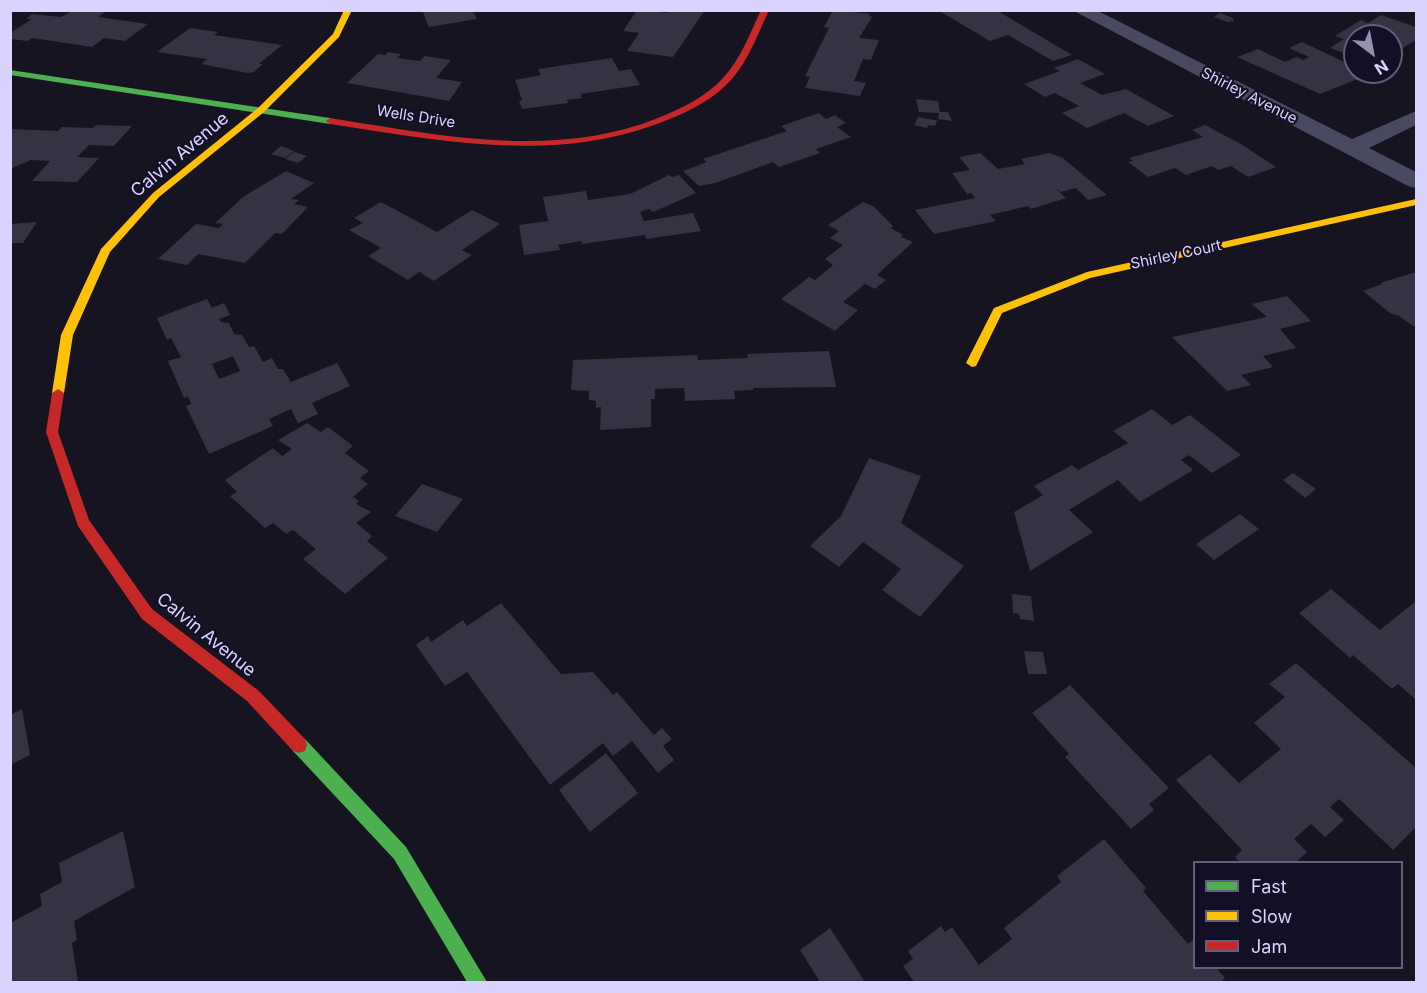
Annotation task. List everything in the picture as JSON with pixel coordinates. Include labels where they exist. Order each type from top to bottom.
[{"type":"street","name":"Calvin Avenue","points":[[348,10],[336,35],[261,110],[156,195],[105,251],[67,335],[52,432],[83,522],[147,614],[253,696],[400,854],[478,982]]},
{"type":"street","name":"Wells Drive","points":[[10,72],[469,142],[506,145],[578,142],[623,132],[668,117],[723,84],[765,10]]},
{"type":"street","name":"Shirley Avenue","points":[[1081,10],[1416,181]]},
{"type":"street","points":[[1352,148],[1416,117]]},
{"type":"street","name":"Shirley Court","points":[[972,363],[998,311],[1087,275],[1416,202]]},
{"type":"building","points":[[74,10],[105,12],[98,17],[148,24],[125,41],[104,38],[92,47],[32,38],[28,41],[10,39],[10,33],[32,19],[26,19],[32,14],[61,17]]},
{"type":"building","points":[[422,10],[472,10],[477,19],[429,27]]},
{"type":"building","points":[[637,10],[668,13],[670,10],[705,10],[673,57],[627,51],[639,33],[623,31]]},
{"type":"building","points":[[833,10],[871,14],[869,16],[872,17],[859,38],[879,40],[871,60],[863,59],[854,81],[866,83],[860,96],[805,88],[810,77],[805,76],[829,28],[824,27]]},
{"type":"building","points":[[996,10],[1072,55],[1053,61],[1008,35],[990,41],[941,12]]},
{"type":"building","points":[[1220,13],[1233,18],[1234,21],[1227,22],[1214,17]]},
{"type":"building","points":[[1381,15],[1416,27],[1416,40],[1403,48],[1403,24],[1354,24],[1361,20],[1368,23]]},
{"type":"building","points":[[190,28],[218,32],[214,35],[282,45],[259,64],[263,64],[254,72],[248,73],[201,64],[207,59],[157,52]]},
{"type":"building","points":[[1343,31],[1343,39],[1335,36]]},
{"type":"building","points":[[1343,40],[1343,53],[1330,48]]},
{"type":"building","points":[[1302,42],[1343,61],[1343,84],[1345,84],[1320,94],[1237,57],[1258,49],[1285,62],[1296,57],[1303,60],[1309,57],[1289,48]]},
{"type":"building","points":[[388,52],[401,54],[397,58],[420,61],[425,56],[451,60],[436,78],[462,82],[449,101],[347,83],[378,54],[385,55]]},
{"type":"building","points":[[612,58],[619,71],[631,69],[640,85],[581,94],[582,98],[567,100],[568,103],[522,109],[519,101],[522,100],[515,80],[541,75],[538,69]]},
{"type":"building","points":[[1078,59],[1105,74],[1080,83],[1102,95],[1126,89],[1174,116],[1148,126],[1124,113],[1087,128],[1062,113],[1079,106],[1055,93],[1045,97],[1024,84],[1060,71],[1054,68]]},
{"type":"building","points":[[916,99],[938,101],[940,112],[948,112],[952,121],[938,119],[939,113],[919,112]]},
{"type":"building","points":[[819,113],[826,119],[835,115],[846,123],[837,127],[851,137],[816,149],[820,153],[779,167],[773,162],[715,183],[699,186],[683,171],[707,162],[703,159],[787,131],[781,126]]},
{"type":"building","points":[[918,117],[937,120],[935,126],[928,125],[927,128],[914,125]]},
{"type":"building","points":[[96,125],[132,126],[114,146],[89,145],[77,157],[99,158],[77,182],[32,181],[50,161],[31,160],[10,169],[10,129],[58,131],[62,127],[93,128]]},
{"type":"building","points":[[1205,125],[1241,144],[1276,167],[1248,177],[1231,166],[1218,170],[1212,166],[1186,175],[1175,168],[1148,177],[1128,162],[1133,161],[1129,158],[1203,137],[1192,130]]},
{"type":"building","points":[[281,146],[294,151],[285,158],[271,154]]},
{"type":"building","points":[[294,152],[307,156],[298,163],[285,159]]},
{"type":"building","points":[[980,153],[998,169],[1025,164],[1021,159],[1049,153],[1063,158],[1107,195],[1088,200],[1076,188],[1061,192],[1055,188],[1066,198],[1031,209],[1028,206],[990,215],[996,221],[934,234],[915,210],[975,198],[971,193],[967,194],[952,173],[970,170],[959,157]]},
{"type":"building","points":[[286,171],[314,183],[291,199],[299,200],[294,204],[308,207],[282,234],[275,233],[245,263],[198,254],[187,265],[158,259],[196,224],[219,228],[223,224],[215,223],[243,197]]},
{"type":"building","points":[[669,175],[672,177],[679,175],[696,193],[653,212],[649,209],[640,212],[644,221],[693,213],[701,231],[646,239],[645,235],[582,244],[581,241],[558,245],[560,250],[524,255],[519,225],[548,221],[543,197],[586,191],[588,200],[630,194]]},
{"type":"building","points":[[381,202],[437,232],[472,210],[500,224],[462,250],[472,255],[434,281],[419,272],[408,280],[368,256],[381,248],[349,230],[363,223],[354,218]]},
{"type":"building","points":[[863,202],[873,206],[893,226],[891,228],[903,235],[901,237],[913,242],[877,275],[886,280],[875,289],[865,284],[843,302],[858,310],[835,331],[781,299],[809,277],[815,280],[833,265],[825,259],[843,245],[830,238],[839,231],[828,225]]},
{"type":"building","points":[[37,222],[23,243],[10,243],[10,224]]},
{"type":"building","points":[[1416,272],[1416,328],[1399,316],[1390,313],[1363,291],[1382,284],[1380,283]]},
{"type":"building","points":[[1287,296],[1311,321],[1280,329],[1296,348],[1263,356],[1273,367],[1241,375],[1251,385],[1227,391],[1172,337],[1267,317],[1252,304]]},
{"type":"building","points":[[207,299],[212,308],[224,303],[230,315],[219,319],[221,322],[229,323],[234,334],[242,335],[249,347],[254,346],[263,362],[272,358],[278,369],[283,369],[291,382],[337,363],[350,386],[312,403],[318,414],[298,423],[291,409],[269,419],[273,426],[209,454],[186,406],[191,404],[188,396],[184,398],[168,361],[181,357],[171,338],[167,340],[157,318]],"holes":[[[233,356],[240,371],[219,379],[212,364]]]},
{"type":"building","points":[[829,351],[836,387],[753,388],[753,390],[734,391],[735,399],[685,401],[684,388],[655,389],[655,399],[651,399],[651,427],[600,430],[601,407],[596,408],[596,401],[589,400],[589,391],[571,390],[573,360],[697,355],[698,360],[748,358],[747,354]]},
{"type":"building","points":[[1152,409],[1172,425],[1190,415],[1241,455],[1212,473],[1189,455],[1181,460],[1193,470],[1140,502],[1118,480],[1069,510],[1093,532],[1030,571],[1014,512],[1043,495],[1034,486],[1072,465],[1078,470],[1128,443],[1113,431]]},
{"type":"building","points":[[307,423],[321,432],[328,427],[353,446],[345,453],[369,471],[360,478],[368,484],[353,497],[359,501],[356,504],[371,512],[356,523],[372,536],[367,541],[388,558],[345,594],[303,559],[316,549],[293,530],[286,534],[273,523],[265,528],[230,496],[237,492],[225,480],[273,448],[282,456],[292,449],[278,440]]},
{"type":"building","points":[[869,458],[921,476],[901,523],[964,566],[920,617],[882,590],[901,569],[863,542],[839,567],[810,546],[841,516]]},
{"type":"building","points":[[1293,473],[1316,489],[1305,498],[1283,480]]},
{"type":"building","points":[[422,484],[463,499],[437,532],[395,516]]},
{"type":"building","points":[[1240,514],[1259,529],[1214,560],[1196,544]]},
{"type":"building","points":[[1331,589],[1380,630],[1416,601],[1416,700],[1398,684],[1392,689],[1353,655],[1350,658],[1299,613]]},
{"type":"building","points":[[1012,594],[1031,596],[1034,621],[1020,619],[1019,614],[1013,613]]},
{"type":"building","points":[[501,603],[561,674],[593,672],[613,695],[617,692],[654,735],[662,728],[672,739],[663,746],[674,760],[658,773],[632,741],[613,756],[603,743],[550,785],[467,672],[445,686],[416,645],[428,636],[431,642],[463,620],[467,626]]},
{"type":"building","points":[[1024,651],[1043,652],[1047,674],[1028,674]]},
{"type":"building","points":[[1296,663],[1416,768],[1416,827],[1393,850],[1339,799],[1330,807],[1344,820],[1325,837],[1311,824],[1294,839],[1307,852],[1297,861],[1239,861],[1235,857],[1242,850],[1176,780],[1210,754],[1239,783],[1281,749],[1254,723],[1285,697],[1269,684]]},
{"type":"building","points":[[1070,685],[1169,788],[1149,804],[1154,810],[1131,829],[1065,757],[1069,754],[1032,713]]},
{"type":"building","points":[[22,709],[30,755],[10,765],[10,715]]},
{"type":"building","points":[[606,753],[638,793],[590,832],[559,790]]},
{"type":"building","points":[[123,831],[135,887],[74,921],[77,940],[72,943],[78,982],[10,982],[10,923],[42,906],[40,894],[62,882],[59,863]]},
{"type":"building","points":[[1104,839],[1146,888],[1143,891],[1188,944],[1193,940],[1193,969],[1217,969],[1225,978],[1221,982],[914,982],[903,966],[913,959],[908,951],[941,926],[945,932],[952,927],[979,965],[1012,939],[1004,928],[1061,882],[1057,876]]},
{"type":"building","points":[[830,928],[865,982],[820,982],[800,950]]},
{"type":"traffic: fast","points":[[10,72],[330,121]]},
{"type":"traffic: fast","points":[[299,745],[400,853],[478,982]]},
{"type":"traffic: slow","points":[[58,393],[67,335],[105,251],[156,195],[261,110],[336,35],[348,10]]},
{"type":"traffic: slow","points":[[972,363],[998,311],[1087,275],[1416,202]]},
{"type":"traffic: jam","points":[[330,121],[462,140],[507,144],[551,144],[595,139],[638,129],[680,112],[706,97],[723,83],[734,71],[744,54],[765,10]]},
{"type":"traffic: jam","points":[[58,393],[52,432],[83,522],[147,614],[253,696],[299,745]]}]
